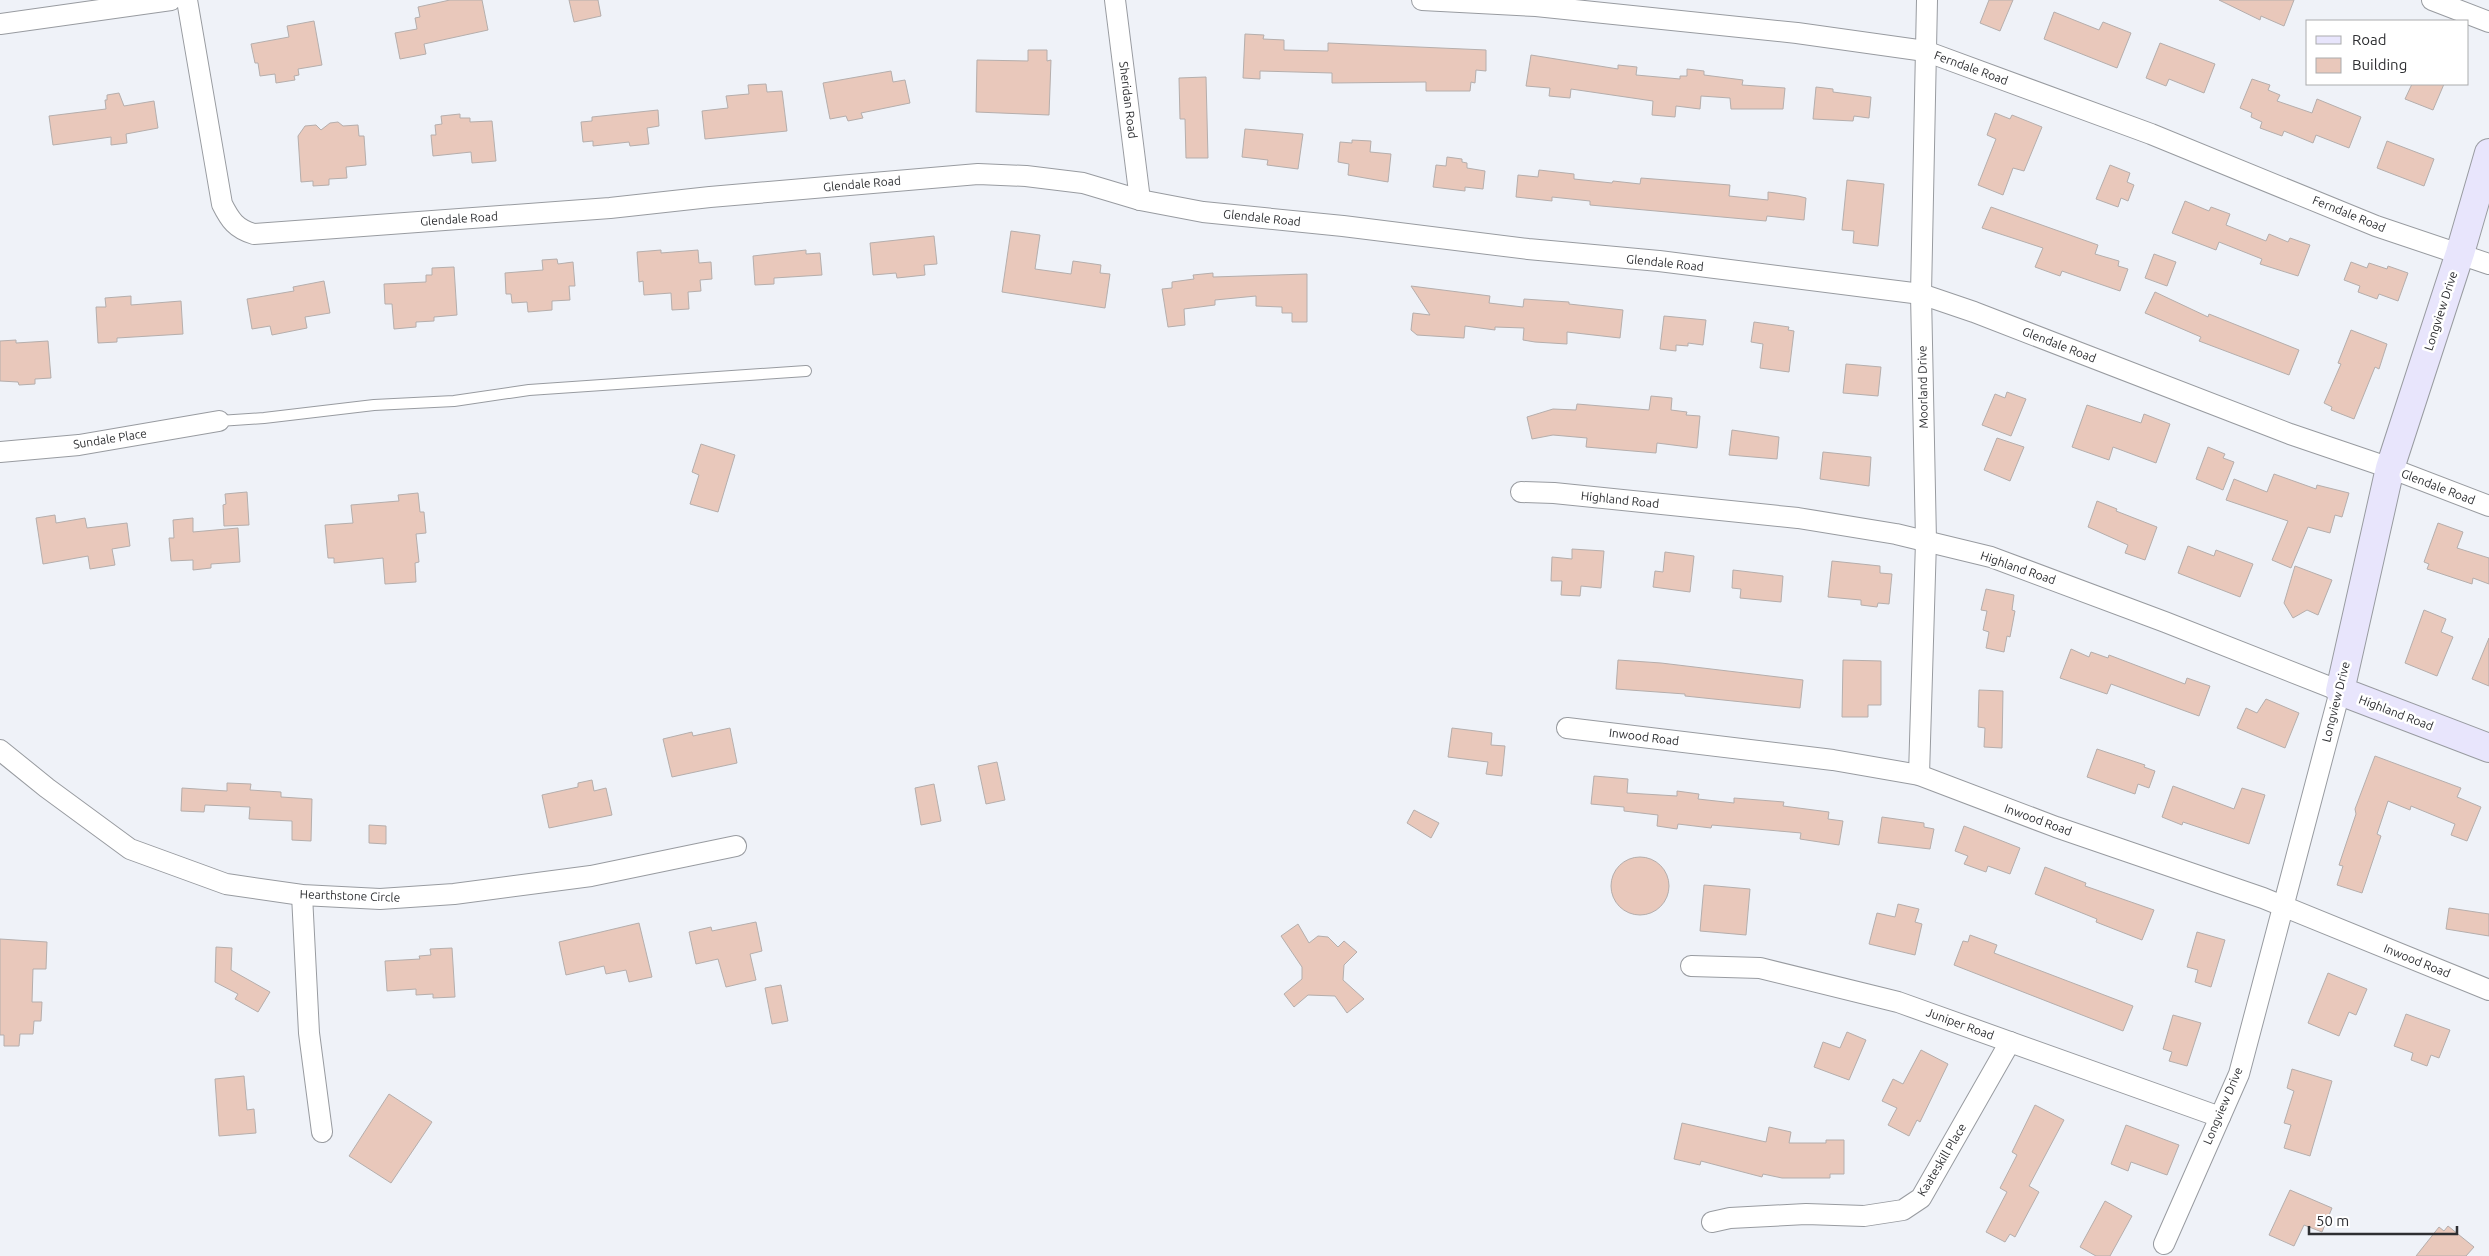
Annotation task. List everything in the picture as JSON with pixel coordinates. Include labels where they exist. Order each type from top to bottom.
[{"type":"street","points":[[0,24],[171,0]]},
{"type":"street","name":"Glendale Road","points":[[187,0],[222,204],[235,226],[240,230],[254,234],[610,208],[710,197],[978,174],[1026,176],[1083,183],[1140,200],[1203,212],[1659,262],[1921,294],[1974,312],[2290,434],[2390,468],[2489,506]]},
{"type":"street","name":"Sheridan Road","points":[[1115,0],[1140,200]]},
{"type":"street","name":"Ferndale Road","points":[[1422,0],[1536,6],[1797,33],[1925,51],[2151,134],[2376,226],[2489,264]]},
{"type":"street","name":"Moorland Drive","points":[[1919,775],[1926,541],[1921,294],[1926,0]]},
{"type":"street","points":[[2432,0],[2489,22]]},
{"type":"street","name":"Longview Drive","points":[[2164,1244],[2238,1074],[2340,691],[2390,468],[2460,253],[2489,153]]},
{"type":"street","name":"Sundale Place","points":[[0,452],[79,445],[219,421]]},
{"type":"street","name":"Highland Road","points":[[1521,492],[1554,493],[1798,518],[1896,534],[1991,557],[2165,622],[2489,748]]},
{"type":"street","name":"Inwood Road","points":[[1567,728],[1833,760],[1919,775],[2056,827],[2263,898],[2489,990]]},
{"type":"street","name":"Hearthstone Circle","points":[[0,750],[130,850],[226,884],[302,895],[380,900],[454,894],[591,876],[736,846]]},
{"type":"street","points":[[302,895],[309,1033],[322,1132]]},
{"type":"street","name":"Juniper Road","points":[[1692,966],[1760,968],[1898,1002],[2220,1116]]},
{"type":"street","name":"Kaateskill Place","points":[[1712,1222],[1730,1218],[1806,1214],[1864,1216],[1903,1210],[1921,1198],[2010,1042]]},
{"type":"lane","points":[[219,421],[264,418],[374,405],[454,401],[529,390],[806,371]]},
{"type":"building","points":[[450,0],[482,0],[488,30],[424,44],[426,54],[400,59],[395,33],[417,29],[415,18],[420,17],[418,7]]},
{"type":"building","points":[[569,0],[598,0],[601,16],[574,22]]},
{"type":"building","points":[[1989,0],[2013,0],[2000,31],[1980,23]]},
{"type":"building","points":[[2219,0],[2294,0],[2284,26],[2261,16],[2260,20]]},
{"type":"building","points":[[2054,12],[2099,30],[2103,22],[2131,33],[2117,68],[2044,39]]},
{"type":"building","points":[[314,21],[322,65],[298,69],[299,75],[294,76],[295,80],[276,83],[275,74],[260,76],[258,63],[255,63],[251,44],[289,37],[287,26]]},
{"type":"building","points":[[1245,34],[1264,35],[1263,39],[1284,40],[1284,50],[1328,51],[1328,43],[1486,50],[1486,71],[1476,70],[1475,83],[1471,82],[1470,91],[1426,91],[1426,82],[1332,83],[1332,73],[1260,71],[1260,79],[1243,78]]},
{"type":"building","points":[[2160,43],[2215,64],[2204,93],[2169,79],[2166,86],[2146,78]]},
{"type":"building","points":[[1028,50],[1047,50],[1047,61],[1051,60],[1049,115],[976,112],[977,60],[1028,61]]},
{"type":"building","points":[[1531,55],[1618,69],[1618,65],[1637,67],[1636,75],[1680,79],[1680,76],[1687,76],[1687,69],[1704,71],[1704,75],[1743,80],[1742,85],[1785,88],[1783,109],[1731,109],[1730,98],[1701,96],[1700,109],[1676,106],[1675,117],[1652,115],[1653,101],[1571,89],[1570,98],[1549,96],[1550,88],[1526,86]]},
{"type":"building","points":[[891,71],[893,82],[905,80],[910,103],[861,113],[863,118],[848,121],[846,116],[830,119],[823,83]]},
{"type":"building","points":[[1206,77],[1208,158],[1186,158],[1185,119],[1180,119],[1179,78]]},
{"type":"building","points":[[2252,79],[2270,85],[2268,90],[2280,95],[2277,101],[2312,113],[2317,99],[2361,117],[2349,148],[2316,135],[2313,143],[2284,131],[2282,136],[2260,128],[2262,122],[2251,117],[2252,113],[2240,108]]},
{"type":"building","points":[[766,84],[767,92],[782,91],[787,131],[705,139],[702,111],[728,108],[726,96],[749,94],[748,85]]},
{"type":"building","points":[[2412,85],[2444,85],[2433,110],[2405,99]]},
{"type":"building","points":[[1816,87],[1833,89],[1833,92],[1871,97],[1869,118],[1854,116],[1853,121],[1813,119]]},
{"type":"building","points":[[119,93],[124,106],[154,101],[158,128],[126,134],[127,143],[111,145],[111,137],[53,145],[49,116],[106,109],[105,100],[107,100],[107,95]]},
{"type":"building","points":[[658,110],[659,126],[647,128],[649,144],[630,146],[629,142],[593,146],[593,141],[583,142],[581,122],[592,121],[592,117]]},
{"type":"building","points":[[1995,113],[2010,119],[2012,115],[2042,127],[2024,171],[2013,168],[2003,195],[1978,185],[1996,139],[1987,135]]},
{"type":"building","points":[[460,114],[460,118],[470,118],[470,122],[492,121],[496,161],[472,163],[471,152],[433,156],[431,135],[436,135],[435,125],[442,124],[441,116]]},
{"type":"building","points":[[338,122],[343,126],[358,125],[359,136],[364,136],[366,165],[346,167],[347,178],[329,179],[329,185],[313,186],[313,181],[301,182],[298,136],[305,126],[316,125],[321,130],[330,123]]},
{"type":"building","points":[[1245,129],[1303,134],[1298,169],[1267,165],[1268,160],[1242,157]]},
{"type":"building","points":[[1352,140],[1371,141],[1370,152],[1391,154],[1388,182],[1348,175],[1349,164],[1338,162],[1340,142],[1352,143]]},
{"type":"building","points":[[2387,141],[2434,159],[2424,186],[2377,168]]},
{"type":"building","points":[[1447,157],[1462,159],[1462,162],[1467,163],[1467,168],[1485,171],[1483,189],[1465,187],[1465,191],[1433,187],[1436,165],[1446,166]]},
{"type":"building","points":[[2110,165],[2130,173],[2127,182],[2134,185],[2128,201],[2121,198],[2118,207],[2096,199]]},
{"type":"building","points":[[1539,170],[1574,174],[1574,179],[1612,183],[1613,181],[1640,184],[1641,178],[1730,185],[1729,196],[1768,200],[1768,192],[1798,196],[1806,198],[1804,220],[1767,216],[1766,221],[1590,205],[1590,201],[1552,197],[1552,201],[1516,197],[1518,175],[1538,177]]},
{"type":"building","points":[[1847,180],[1884,184],[1878,246],[1853,243],[1854,231],[1842,230]]},
{"type":"building","points":[[2185,201],[2209,211],[2211,207],[2230,214],[2226,225],[2266,241],[2269,234],[2288,242],[2290,238],[2310,245],[2298,276],[2260,264],[2262,259],[2219,242],[2216,250],[2172,233]]},
{"type":"building","points":[[1991,207],[2098,245],[2095,254],[2119,261],[2118,266],[2128,269],[2120,291],[2062,271],[2060,276],[2035,267],[2043,248],[1982,228]]},
{"type":"building","points":[[1011,231],[1040,235],[1035,269],[1071,274],[1073,261],[1101,265],[1100,273],[1110,274],[1105,308],[1002,292]]},
{"type":"building","points":[[934,236],[937,264],[924,265],[925,275],[897,278],[896,273],[873,275],[870,243]]},
{"type":"building","points":[[661,250],[661,253],[698,250],[699,263],[711,262],[712,279],[700,280],[701,291],[688,292],[689,309],[672,310],[671,293],[644,295],[643,281],[639,282],[637,252]]},
{"type":"building","points":[[806,250],[806,254],[820,253],[822,275],[774,278],[774,284],[755,285],[753,256]]},
{"type":"building","points":[[2154,254],[2176,262],[2167,286],[2145,278]]},
{"type":"building","points":[[557,259],[558,264],[573,262],[575,286],[569,286],[570,300],[552,301],[552,310],[528,312],[527,302],[512,303],[511,294],[506,294],[505,273],[543,270],[542,260]]},
{"type":"building","points":[[2351,262],[2367,268],[2369,263],[2387,269],[2388,266],[2408,273],[2398,301],[2379,294],[2377,299],[2358,292],[2360,286],[2344,280]]},
{"type":"building","points":[[454,267],[457,315],[434,317],[434,321],[416,322],[416,327],[394,329],[392,304],[385,304],[384,284],[426,282],[426,275],[432,275],[432,268]]},
{"type":"building","points":[[1213,273],[1213,277],[1307,274],[1307,322],[1292,322],[1292,313],[1282,313],[1282,307],[1256,306],[1256,296],[1215,300],[1215,305],[1184,309],[1185,325],[1168,327],[1162,289],[1172,288],[1172,282],[1194,279],[1193,275]]},
{"type":"building","points":[[324,281],[330,313],[305,317],[307,328],[272,335],[270,326],[252,329],[247,299],[294,291],[293,287]]},
{"type":"building","points":[[1411,286],[1490,296],[1489,303],[1523,307],[1524,299],[1569,302],[1569,304],[1623,310],[1620,338],[1567,332],[1567,344],[1535,342],[1523,340],[1524,328],[1495,327],[1495,330],[1465,326],[1464,338],[1417,335],[1411,330],[1413,313],[1430,315]]},
{"type":"building","points":[[2155,292],[2208,317],[2209,314],[2299,350],[2289,375],[2199,341],[2201,337],[2145,313]]},
{"type":"building","points":[[131,296],[131,305],[181,301],[183,334],[117,338],[117,342],[98,343],[96,307],[106,307],[105,298]]},
{"type":"building","points":[[1664,316],[1706,320],[1703,345],[1688,343],[1688,346],[1676,345],[1676,351],[1660,349]]},
{"type":"building","points":[[1754,322],[1789,327],[1788,330],[1794,331],[1789,372],[1760,368],[1763,344],[1751,342]]},
{"type":"building","points":[[2351,330],[2387,344],[2379,369],[2375,367],[2354,419],[2331,410],[2332,407],[2324,403],[2341,364],[2338,363]]},
{"type":"building","points":[[16,340],[16,343],[48,341],[51,378],[35,379],[35,384],[19,385],[18,382],[0,381],[0,341]]},
{"type":"building","points":[[1846,364],[1881,367],[1878,396],[1843,393]]},
{"type":"building","points":[[2007,392],[2026,399],[2011,436],[1982,425],[1995,394],[2005,398]]},
{"type":"building","points":[[1651,396],[1672,398],[1671,410],[1687,412],[1686,415],[1700,416],[1697,448],[1657,443],[1656,453],[1586,447],[1587,438],[1553,435],[1532,439],[1527,417],[1553,409],[1576,410],[1577,404],[1649,410]]},
{"type":"building","points":[[2087,405],[2141,423],[2144,414],[2170,424],[2156,463],[2113,447],[2109,460],[2072,447]]},
{"type":"building","points":[[1732,430],[1779,437],[1777,459],[1729,455]]},
{"type":"building","points":[[1997,438],[2024,447],[2010,481],[1984,470]]},
{"type":"building","points":[[701,444],[735,455],[718,512],[690,504],[699,475],[692,472]]},
{"type":"building","points":[[2208,447],[2225,454],[2223,458],[2234,462],[2223,490],[2196,479]]},
{"type":"building","points":[[1823,452],[1871,457],[1869,486],[1820,479]]},
{"type":"building","points":[[2274,474],[2316,489],[2317,485],[2349,493],[2342,517],[2335,515],[2330,533],[2308,527],[2291,568],[2272,560],[2288,521],[2226,500],[2234,479],[2267,492]]},
{"type":"building","points":[[247,492],[249,525],[224,526],[223,505],[226,504],[225,494]]},
{"type":"building","points":[[418,493],[420,512],[424,512],[426,533],[416,534],[419,562],[415,563],[416,582],[385,584],[383,558],[334,563],[334,558],[328,558],[325,525],[353,523],[351,505],[399,501],[398,495]]},
{"type":"building","points":[[2097,501],[2117,509],[2116,511],[2157,527],[2145,560],[2125,553],[2128,545],[2088,527]]},
{"type":"building","points":[[55,515],[56,523],[85,518],[87,528],[127,523],[130,546],[112,549],[115,565],[90,569],[88,556],[43,564],[36,518]]},
{"type":"building","points":[[193,518],[193,532],[238,528],[240,562],[211,564],[211,568],[193,570],[193,560],[171,561],[169,538],[174,538],[173,520]]},
{"type":"building","points":[[2438,523],[2463,532],[2457,548],[2489,558],[2489,584],[2473,578],[2472,584],[2427,569],[2429,564],[2424,562]]},
{"type":"building","points":[[2188,546],[2214,556],[2216,550],[2253,564],[2240,597],[2178,573]]},
{"type":"building","points":[[1572,549],[1604,551],[1601,588],[1581,586],[1580,596],[1561,595],[1562,581],[1551,581],[1552,557],[1572,559]]},
{"type":"building","points":[[1665,552],[1694,556],[1690,592],[1653,587],[1655,571],[1663,572]]},
{"type":"building","points":[[1832,561],[1880,566],[1880,573],[1892,574],[1889,604],[1878,603],[1877,607],[1861,605],[1861,600],[1828,597]]},
{"type":"building","points":[[2295,566],[2332,580],[2318,615],[2307,610],[2293,618],[2284,603]]},
{"type":"building","points":[[1733,570],[1783,576],[1781,602],[1740,598],[1741,589],[1732,588]]},
{"type":"building","points":[[1986,589],[2014,595],[2012,610],[2015,611],[2010,637],[2007,636],[2004,652],[1986,648],[1989,632],[1983,630],[1987,611],[1981,610]]},
{"type":"building","points":[[2424,610],[2446,619],[2441,632],[2453,637],[2437,676],[2405,663]]},
{"type":"building","points":[[2489,638],[2489,686],[2472,679]]},
{"type":"building","points":[[2071,649],[2089,657],[2091,652],[2108,658],[2109,655],[2185,684],[2187,678],[2210,686],[2199,716],[2111,684],[2107,694],[2060,678]]},
{"type":"building","points":[[1618,660],[1661,663],[1803,680],[1800,708],[1685,696],[1685,694],[1616,689]]},
{"type":"building","points":[[1843,660],[1881,661],[1881,705],[1868,705],[1868,717],[1842,717]]},
{"type":"building","points":[[1979,690],[2003,691],[2002,748],[1984,747],[1985,728],[1978,727]]},
{"type":"building","points":[[2266,699],[2299,713],[2285,748],[2237,728],[2246,708],[2257,713]]},
{"type":"building","points":[[730,728],[737,763],[672,777],[663,739],[692,732],[693,736]]},
{"type":"building","points":[[1452,728],[1492,733],[1491,745],[1505,746],[1502,776],[1486,774],[1488,762],[1448,757]]},
{"type":"building","points":[[2097,749],[2145,765],[2144,767],[2155,771],[2149,788],[2138,784],[2135,794],[2087,777]]},
{"type":"building","points":[[2375,756],[2461,788],[2457,797],[2481,807],[2467,841],[2451,835],[2455,824],[2411,806],[2410,810],[2388,801],[2377,834],[2381,836],[2362,893],[2337,885],[2343,866],[2339,865],[2356,814],[2355,809]]},
{"type":"building","points":[[997,762],[1005,800],[986,804],[978,766]]},
{"type":"building","points":[[1594,776],[1628,779],[1627,793],[1677,796],[1677,791],[1699,794],[1698,799],[1734,803],[1734,798],[1784,802],[1783,806],[1829,812],[1828,819],[1843,821],[1839,845],[1800,839],[1801,833],[1712,825],[1711,828],[1678,824],[1677,829],[1657,826],[1658,815],[1624,811],[1624,807],[1591,804]]},
{"type":"building","points":[[592,780],[594,791],[606,788],[612,815],[549,828],[542,795],[578,787],[578,783]]},
{"type":"building","points":[[227,783],[251,784],[250,790],[281,792],[281,797],[312,799],[311,841],[292,840],[292,821],[249,819],[250,807],[205,805],[204,812],[181,811],[182,788],[227,791]]},
{"type":"building","points":[[934,784],[941,821],[921,825],[915,788]]},
{"type":"building","points":[[2173,786],[2234,809],[2242,788],[2265,795],[2249,844],[2183,822],[2182,825],[2162,817]]},
{"type":"building","points":[[1414,810],[1439,823],[1431,838],[1407,823]]},
{"type":"building","points":[[1882,817],[1924,823],[1924,827],[1934,829],[1930,849],[1878,843]]},
{"type":"building","points":[[369,825],[386,826],[386,844],[369,843]]},
{"type":"building","points":[[1964,826],[2020,848],[2010,874],[1988,866],[1986,872],[1964,864],[1968,856],[1955,851]]},
{"type":"building","points":[[1634,857],[1646,857],[1661,865],[1669,880],[1669,892],[1661,907],[1646,915],[1634,915],[1619,907],[1611,892],[1611,880],[1619,865]]},
{"type":"building","points":[[2045,867],[2086,883],[2085,886],[2154,910],[2142,940],[2096,922],[2097,919],[2035,894]]},
{"type":"building","points":[[1704,885],[1750,889],[1746,935],[1700,931]]},
{"type":"building","points":[[1898,904],[1919,909],[1915,922],[1922,924],[1915,955],[1869,944],[1877,913],[1895,917]]},
{"type":"building","points":[[2449,908],[2489,914],[2489,936],[2446,929]]},
{"type":"building","points":[[756,922],[762,951],[750,954],[756,980],[726,987],[718,959],[696,964],[689,932],[711,927],[712,931]]},
{"type":"building","points":[[639,923],[652,977],[629,982],[626,970],[606,974],[604,966],[566,975],[559,942]]},
{"type":"building","points":[[1298,924],[1309,943],[1318,936],[1328,937],[1338,947],[1344,941],[1357,952],[1344,965],[1343,980],[1364,999],[1347,1013],[1335,996],[1308,995],[1294,1007],[1284,994],[1302,979],[1302,967],[1281,936]]},
{"type":"building","points":[[2197,932],[2225,940],[2211,987],[2195,982],[2198,970],[2187,967]]},
{"type":"building","points":[[1970,935],[1997,945],[1994,953],[2133,1006],[2123,1031],[1954,965],[1963,941],[1968,942]]},
{"type":"building","points":[[0,939],[47,942],[46,969],[33,969],[32,1002],[42,1002],[41,1021],[34,1021],[33,1034],[20,1034],[19,1046],[4,1046],[4,1035],[0,1035]]},
{"type":"building","points":[[216,947],[232,948],[231,970],[270,992],[258,1012],[235,999],[238,994],[215,982]]},
{"type":"building","points":[[452,948],[455,997],[433,998],[433,994],[416,995],[416,989],[387,991],[385,961],[420,959],[419,956],[431,955],[430,949]]},
{"type":"building","points":[[2328,973],[2367,989],[2356,1015],[2349,1012],[2339,1036],[2308,1023]]},
{"type":"building","points":[[781,985],[788,1021],[772,1024],[765,988]]},
{"type":"building","points":[[2406,1014],[2450,1030],[2439,1058],[2431,1055],[2427,1066],[2411,1060],[2413,1053],[2394,1046]]},
{"type":"building","points":[[2173,1015],[2201,1023],[2187,1066],[2169,1061],[2172,1052],[2163,1049]]},
{"type":"building","points":[[1847,1032],[1866,1040],[1849,1080],[1814,1067],[1823,1042],[1840,1048]]},
{"type":"building","points":[[1921,1050],[1948,1064],[1920,1122],[1917,1120],[1909,1136],[1888,1125],[1897,1108],[1882,1101],[1893,1079],[1903,1084]]},
{"type":"building","points":[[2292,1069],[2332,1081],[2310,1156],[2284,1148],[2291,1125],[2284,1123],[2294,1091],[2287,1088]]},
{"type":"building","points":[[244,1076],[247,1110],[254,1109],[256,1133],[219,1136],[215,1079]]},
{"type":"building","points":[[389,1094],[432,1122],[391,1183],[349,1156]]},
{"type":"building","points":[[2035,1105],[2064,1120],[2029,1186],[2039,1192],[2015,1237],[2010,1234],[2005,1242],[1986,1232],[2007,1192],[2000,1188],[2017,1155],[2012,1152]]},
{"type":"building","points":[[1682,1123],[1766,1142],[1769,1127],[1791,1132],[1789,1143],[1826,1143],[1826,1140],[1844,1140],[1844,1174],[1830,1174],[1830,1178],[1782,1178],[1763,1174],[1762,1177],[1701,1161],[1700,1165],[1674,1159]]},
{"type":"building","points":[[2126,1125],[2179,1145],[2167,1175],[2131,1162],[2128,1171],[2111,1164]]},
{"type":"building","points":[[2290,1190],[2332,1208],[2322,1232],[2304,1225],[2294,1246],[2269,1235]]},
{"type":"building","points":[[2105,1201],[2132,1216],[2110,1256],[2096,1256],[2080,1247]]},
{"type":"building","points":[[2448,1226],[2474,1247],[2466,1256],[2416,1256],[2439,1227],[2444,1231]]}]
